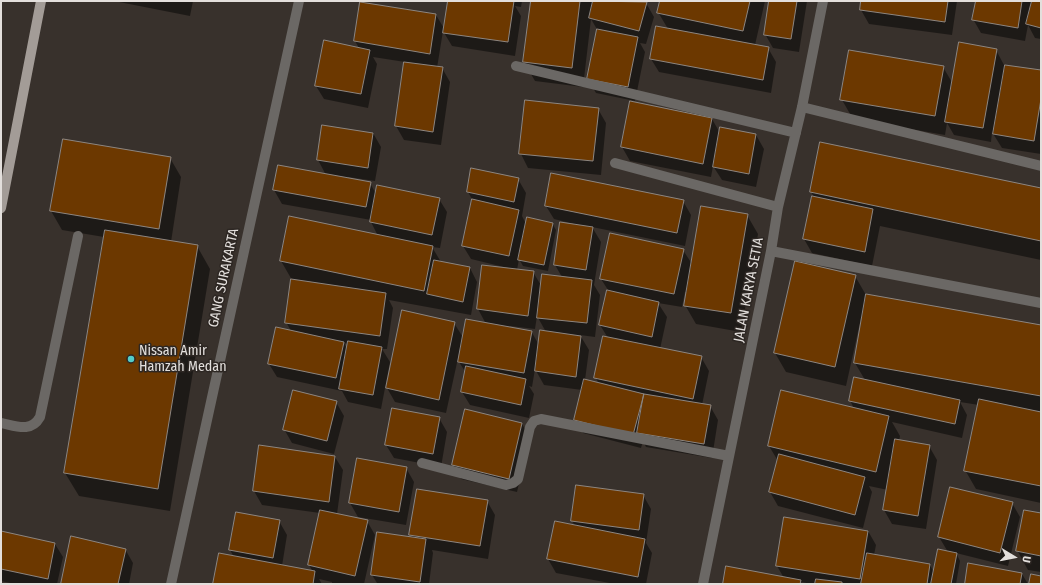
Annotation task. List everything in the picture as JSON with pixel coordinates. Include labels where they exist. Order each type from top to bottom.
[{"type":"main road","points":[[1,208],[3,186],[41,1]]},
{"type":"street","name":"GANG SURAKARTA","points":[[171,584],[299,1]]},
{"type":"street","name":"JALAN KARYA SETIA","points":[[703,584],[772,251],[778,207],[802,107],[823,1]]},
{"type":"street","points":[[516,66],[796,133]]},
{"type":"street","points":[[802,107],[1041,166]]},
{"type":"street","points":[[614,162],[778,207]]},
{"type":"street","points":[[1,423],[26,428],[37,423],[40,417],[78,236]]},
{"type":"street","points":[[772,251],[1041,303]]},
{"type":"street","points":[[422,463],[506,485],[513,483],[518,479],[530,427],[534,421],[541,419],[729,456]]},
{"type":"building","points":[[448,1],[514,1],[508,42],[443,33]]},
{"type":"building","points":[[531,1],[580,1],[572,68],[523,62]]},
{"type":"building","points":[[593,1],[647,2],[639,31],[589,18]]},
{"type":"building","points":[[660,1],[750,1],[743,31],[657,13]]},
{"type":"building","points":[[769,1],[797,1],[791,39],[764,35]]},
{"type":"building","points":[[861,1],[948,1],[945,22],[860,10]]},
{"type":"building","points":[[976,1],[1022,1],[1018,28],[972,20]]},
{"type":"building","points":[[1032,1],[1041,1],[1041,28],[1026,24]]},
{"type":"building","points":[[360,2],[436,14],[430,54],[354,41]]},
{"type":"building","points":[[656,26],[769,47],[763,80],[650,59]]},
{"type":"building","points":[[597,29],[638,37],[628,87],[587,79]]},
{"type":"building","points":[[324,40],[370,50],[361,94],[315,86]]},
{"type":"building","points":[[959,42],[997,49],[983,128],[945,122]]},
{"type":"building","points":[[849,50],[944,66],[935,116],[840,100]]},
{"type":"building","points":[[404,62],[443,67],[433,132],[395,126]]},
{"type":"building","points":[[1005,65],[1041,70],[1041,99],[1034,141],[993,134]]},
{"type":"building","points":[[525,100],[599,108],[593,161],[519,154]]},
{"type":"building","points":[[630,101],[712,118],[703,164],[621,147]]},
{"type":"building","points":[[322,125],[373,133],[368,168],[317,160]]},
{"type":"building","points":[[720,127],[756,134],[749,174],[713,167]]},
{"type":"building","points":[[63,139],[171,157],[159,229],[50,211]]},
{"type":"building","points":[[820,142],[1041,188],[1041,241],[810,192]]},
{"type":"building","points":[[278,165],[371,182],[366,207],[273,190]]},
{"type":"building","points":[[471,168],[519,178],[514,202],[467,192]]},
{"type":"building","points":[[551,173],[684,200],[677,233],[545,206]]},
{"type":"building","points":[[377,185],[440,198],[432,235],[370,222]]},
{"type":"building","points":[[812,196],[873,209],[865,252],[803,239]]},
{"type":"building","points":[[472,199],[519,210],[509,256],[462,246]]},
{"type":"building","points":[[701,206],[748,214],[731,313],[684,306]]},
{"type":"building","points":[[289,216],[433,246],[424,291],[280,261]]},
{"type":"building","points":[[527,217],[553,223],[544,265],[518,260]]},
{"type":"building","points":[[560,222],[593,227],[586,270],[554,265]]},
{"type":"building","name":"Nissan Amir Hamzah Medan","points":[[105,230],[198,245],[158,489],[64,473]]},
{"type":"building","points":[[610,233],[684,249],[674,294],[600,279]]},
{"type":"building","points":[[434,260],[470,267],[463,302],[427,294]]},
{"type":"building","points":[[795,261],[856,275],[835,367],[774,353]]},
{"type":"building","points":[[482,265],[534,271],[528,316],[477,309]]},
{"type":"building","points":[[542,274],[592,280],[587,323],[537,318]]},
{"type":"building","points":[[291,279],[386,293],[380,336],[285,323]]},
{"type":"building","points":[[607,290],[659,302],[652,337],[599,325]]},
{"type":"building","points":[[866,294],[1041,325],[1041,396],[854,363]]},
{"type":"building","points":[[402,310],[455,322],[439,400],[386,388]]},
{"type":"building","points":[[466,319],[532,331],[524,373],[458,362]]},
{"type":"building","points":[[276,327],[344,342],[336,378],[268,364]]},
{"type":"building","points":[[540,330],[581,336],[576,377],[535,371]]},
{"type":"building","points":[[603,336],[702,356],[693,399],[594,378]]},
{"type":"building","points":[[348,341],[382,347],[373,395],[339,389]]},
{"type":"building","points":[[466,366],[526,379],[521,405],[461,392]]},
{"type":"building","points":[[854,377],[960,400],[955,424],[849,401]]},
{"type":"building","points":[[584,379],[644,394],[633,435],[574,420]]},
{"type":"building","points":[[293,390],[337,401],[327,441],[283,430]]},
{"type":"building","points":[[781,390],[889,416],[876,472],[768,446]]},
{"type":"building","points":[[644,394],[711,405],[704,444],[637,433]]},
{"type":"building","points":[[979,399],[1041,412],[1041,486],[964,471]]},
{"type":"building","points":[[392,408],[440,417],[433,454],[385,445]]},
{"type":"building","points":[[465,409],[522,423],[509,479],[452,465]]},
{"type":"building","points":[[895,439],[930,445],[918,516],[883,510]]},
{"type":"building","points":[[259,445],[335,456],[329,502],[253,491]]},
{"type":"building","points":[[779,454],[865,477],[855,515],[769,492]]},
{"type":"building","points":[[357,458],[407,467],[399,512],[349,503]]},
{"type":"building","points":[[576,485],[644,494],[639,530],[571,521]]},
{"type":"building","points":[[950,487],[1013,502],[1000,553],[938,537]]},
{"type":"building","points":[[417,489],[488,500],[480,546],[409,535]]},
{"type":"building","points":[[320,510],[368,520],[355,576],[308,565]]},
{"type":"building","points":[[1024,510],[1041,513],[1041,556],[1016,551]]},
{"type":"building","points":[[236,512],[280,520],[273,558],[229,550]]},
{"type":"building","points":[[784,517],[868,531],[860,579],[776,566]]},
{"type":"building","points":[[555,521],[645,539],[638,577],[547,559]]},
{"type":"building","points":[[1,531],[55,543],[48,579],[1,569]]},
{"type":"building","points":[[377,532],[426,539],[420,582],[371,575]]},
{"type":"building","points":[[71,536],[126,549],[118,584],[61,584]]},
{"type":"building","points":[[938,549],[957,553],[951,584],[931,584]]},
{"type":"building","points":[[219,553],[315,571],[313,584],[213,584]]},
{"type":"building","points":[[867,553],[930,564],[927,584],[861,584]]},
{"type":"building","points":[[968,563],[1022,573],[1020,584],[965,584]]},
{"type":"building","points":[[726,566],[801,580],[800,584],[723,584]]},
{"type":"building","points":[[1031,574],[1041,576],[1041,584],[1029,584]]},
{"type":"building","points":[[816,579],[842,582],[842,584],[815,584]]},
{"type":"place","name":"Nissan Amir Hamzah Medan","points":[[131,359]]}]
